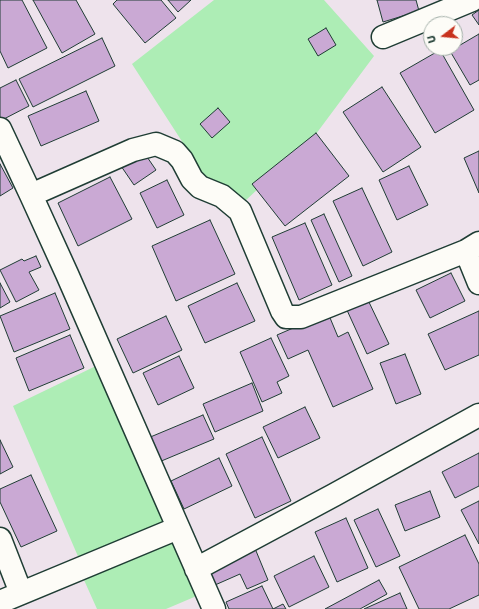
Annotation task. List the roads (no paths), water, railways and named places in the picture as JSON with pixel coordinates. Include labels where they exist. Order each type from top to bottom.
[{"type":"street","points":[[383,37],[472,0]]},
{"type":"street","points":[[0,129],[119,392],[214,609]]},
{"type":"street","points":[[31,195],[133,150],[156,144],[175,152],[182,160],[192,179],[200,187],[222,196],[240,211],[282,311],[286,316],[301,317],[473,247],[479,283]]},
{"type":"street","points":[[196,569],[479,415]]},
{"type":"street","points":[[0,602],[178,528]]},
{"type":"street","points":[[0,539],[21,593]]}]
